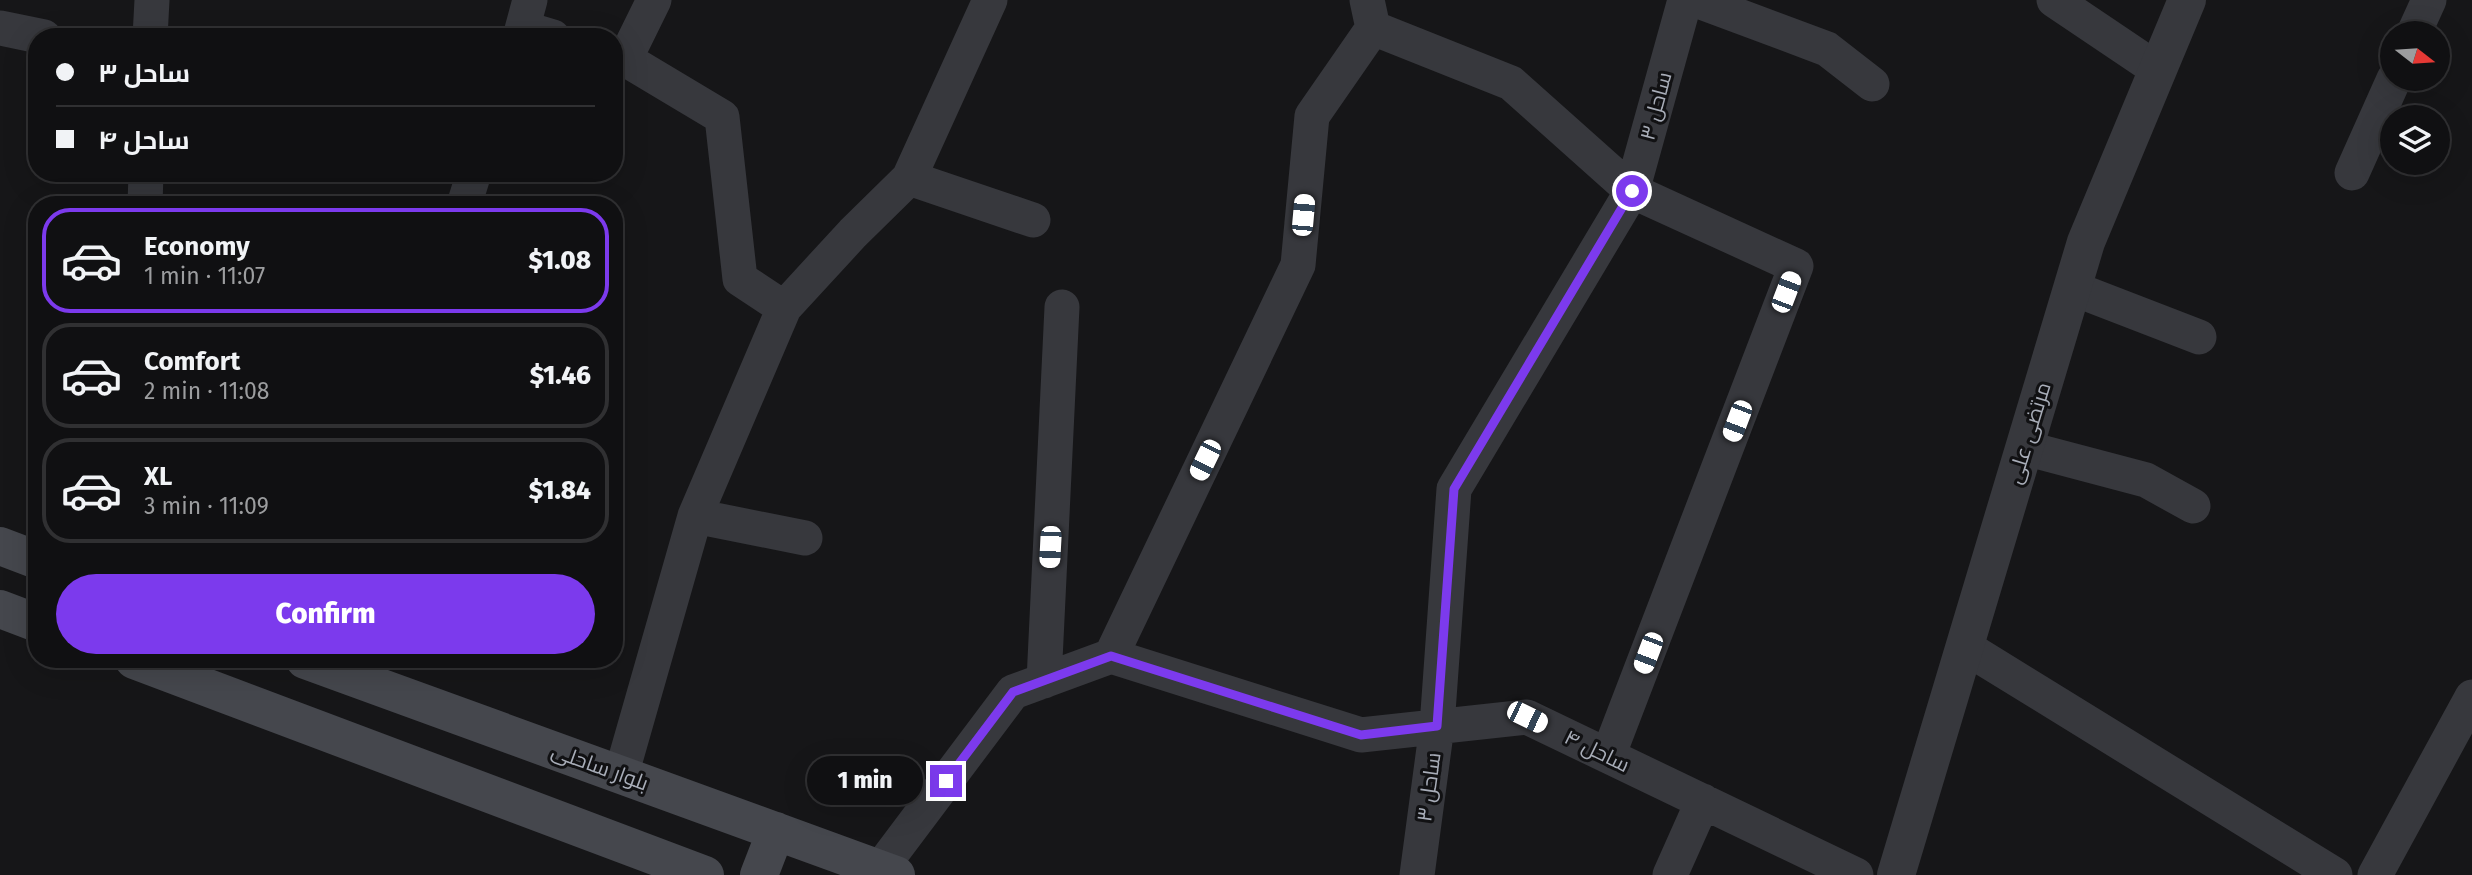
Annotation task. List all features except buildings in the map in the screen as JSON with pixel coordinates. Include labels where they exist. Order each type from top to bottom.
[{"type":"main road","points":[[0,546],[28,557]]},
{"type":"main road","points":[[0,609],[28,620]]},
{"type":"main road","points":[[155,668],[705,875]]},
{"type":"main road","name":"بلوار ساحلی","points":[[330,668],[888,872]]},
{"type":"main road","points":[[759,875],[776,831]]},
{"type":"street","points":[[150,28],[152,0]]},
{"type":"street","points":[[623,52],[654,0]]},
{"type":"street","points":[[621,775],[695,516],[785,308],[853,233],[909,178],[990,0]]},
{"type":"street","name":"ساحل ۳","points":[[1417,875],[1437,726],[1454,489],[1632,191],[1685,0]]},
{"type":"street","points":[[1696,0],[1827,49],[1872,84]]},
{"type":"street","points":[[2054,0],[2158,70]]},
{"type":"street","name":"مرتضی علی","points":[[1896,875],[2086,242],[2187,0]]},
{"type":"street","points":[[2419,21],[2429,0]]},
{"type":"street","points":[[888,872],[1013,692],[1111,656],[1298,265],[1312,116],[1370,14],[1511,83],[1632,191],[1796,266],[1608,756]]},
{"type":"street","points":[[0,28],[28,34]]},
{"type":"street","points":[[623,59],[722,117],[740,279],[785,308]]},
{"type":"street","points":[[2352,173],[2389,91]]},
{"type":"street","points":[[909,178],[1033,220]]},
{"type":"street","points":[[2072,288],[2199,337]]},
{"type":"street","points":[[1044,681],[1062,307]]},
{"type":"street","points":[[2025,448],[2146,480],[2193,506]]},
{"type":"street","points":[[695,516],[805,538]]},
{"type":"street","points":[[1965,646],[2335,875]]},
{"type":"street","name":"ساحل ۴","points":[[1111,656],[1361,735],[1527,717],[1856,875]]},
{"type":"street","points":[[2375,875],[2472,696]]},
{"type":"street","points":[[1670,875],[1703,801]]},
{"type":"route","points":[[946,781],[1013,692],[1111,656],[1361,735],[1437,726],[1454,489],[1632,191]]}]
